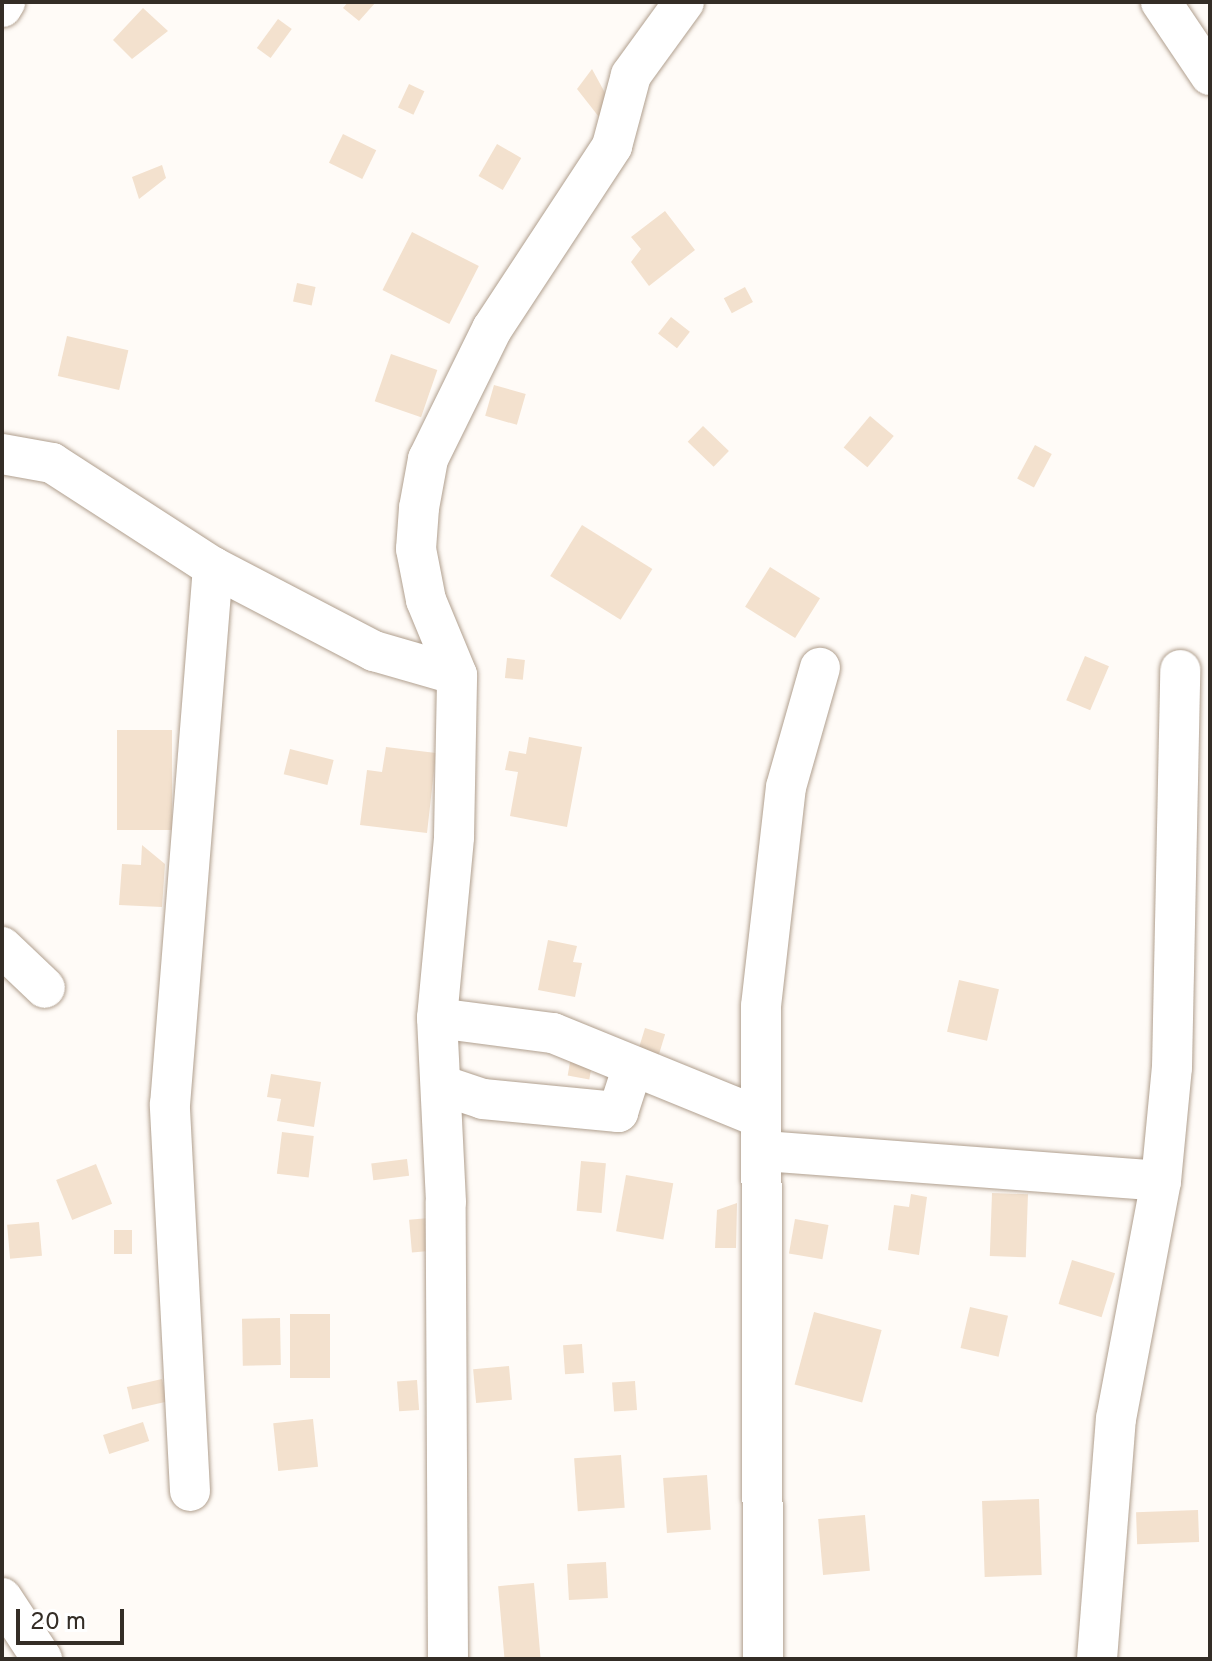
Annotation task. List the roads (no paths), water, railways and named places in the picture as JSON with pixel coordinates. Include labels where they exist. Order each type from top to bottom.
[{"type":"street","points":[[448,1659],[441,1085],[437,1018],[454,837],[457,675],[426,600],[416,549],[428,459],[492,329],[612,146],[631,75],[684,2]]},
{"type":"street","points":[[1161,2],[1210,75]]},
{"type":"street","points":[[2,454],[52,463],[213,567],[394,660],[457,675]]},
{"type":"street","points":[[190,1491],[170,1105],[213,567]]},
{"type":"street","points":[[763,1659],[756,1260],[770,882],[786,787],[820,668]]},
{"type":"street","points":[[1097,1659],[1116,1419],[1161,1181],[1176,970],[1180,670]]},
{"type":"street","points":[[2,947],[45,988]]},
{"type":"street","points":[[437,1018],[553,1033],[632,1069],[667,1075],[761,1134],[1161,1181]]},
{"type":"street","points":[[441,1085],[483,1099],[618,1112],[632,1069]]},
{"type":"street","points":[[2,1598],[42,1659]]}]
